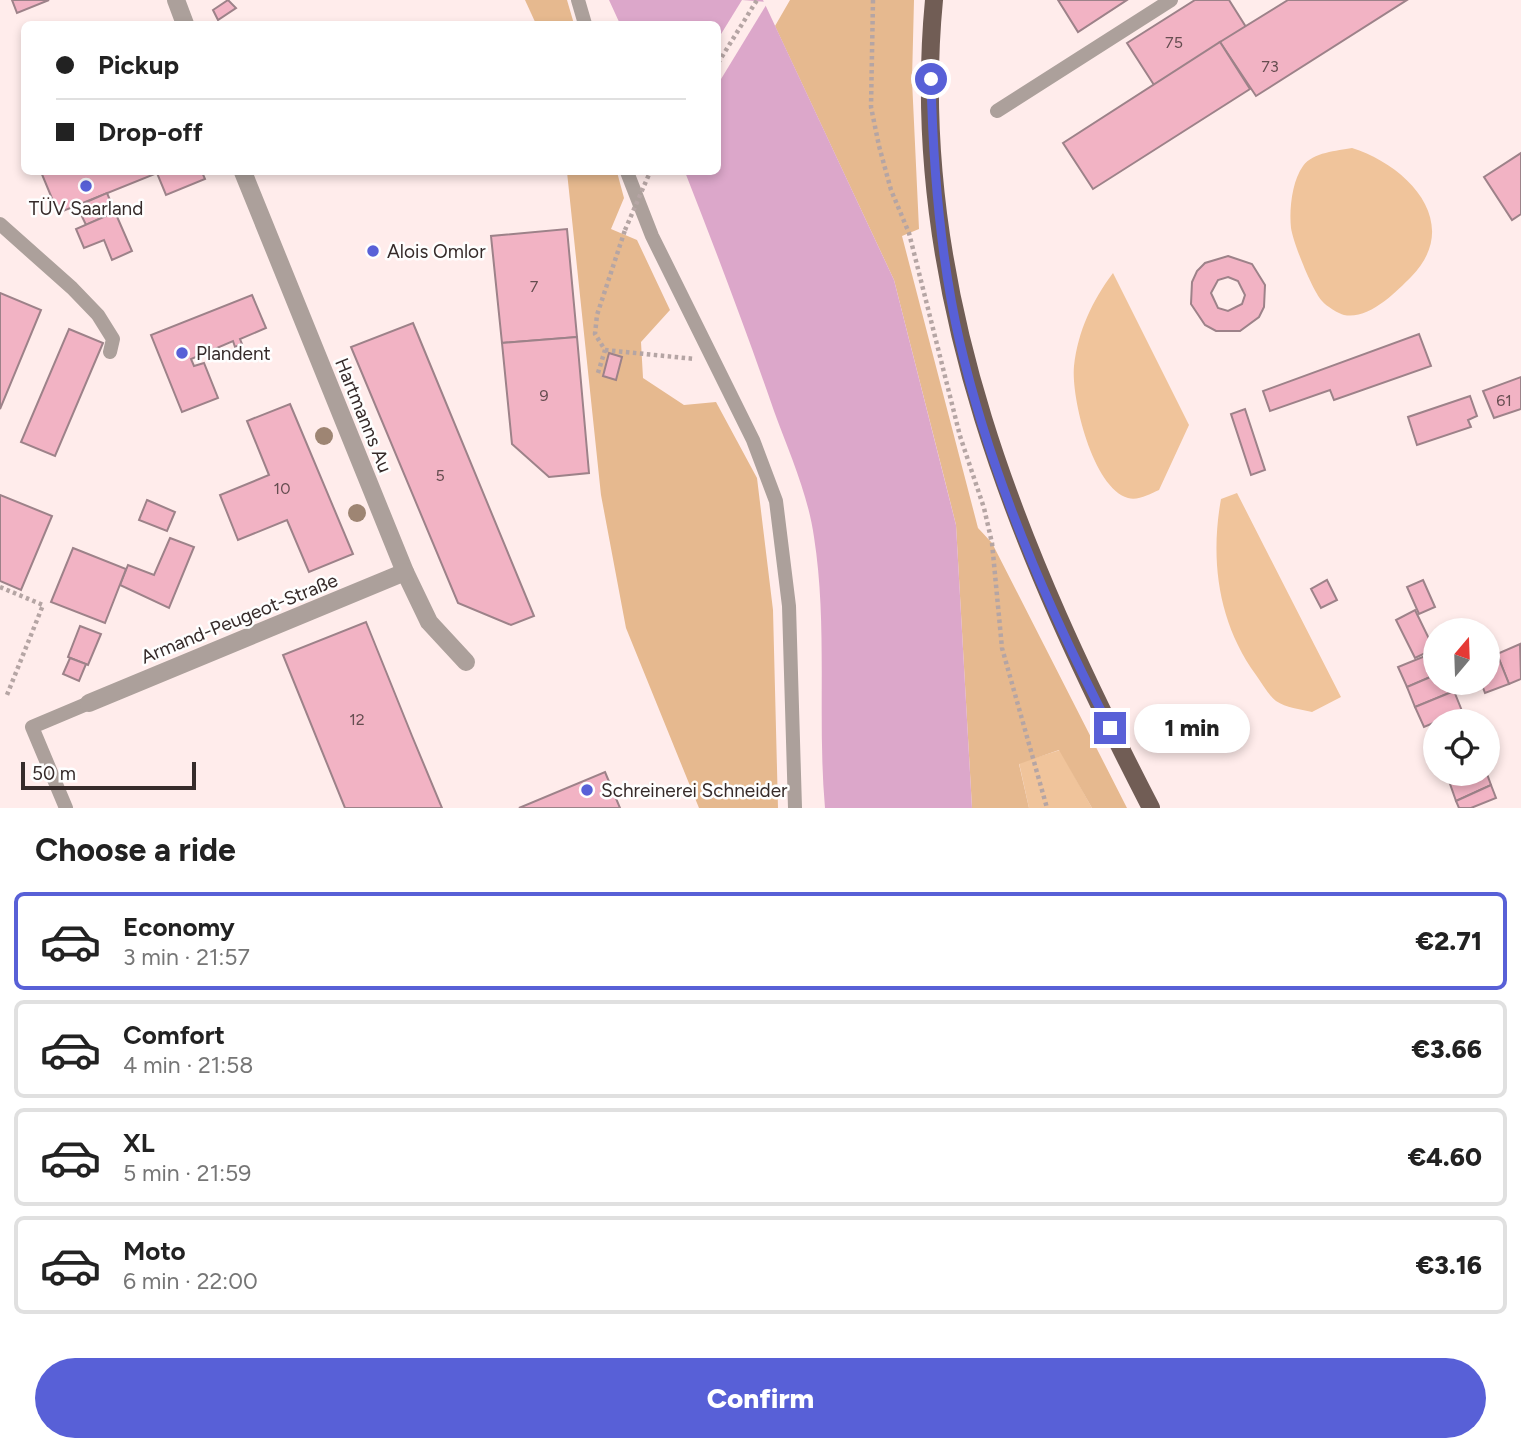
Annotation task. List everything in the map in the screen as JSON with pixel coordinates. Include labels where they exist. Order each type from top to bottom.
[{"type":"main road","points":[[934,0],[933,145],[947,275],[960,344],[1007,496],[1030,553],[1088,685],[1151,808]]},
{"type":"street","points":[[176,0],[184,21]]},
{"type":"street","name":"Hartmanns Au","points":[[244,175],[405,572],[429,622],[466,662]]},
{"type":"street","name":"Armand-Peugeot-Straße","points":[[89,703],[405,572]]},
{"type":"lane","points":[[578,0],[583,21]]},
{"type":"lane","points":[[997,111],[1171,0]]},
{"type":"lane","points":[[628,175],[652,236],[768,473],[782,530],[789,606],[795,808]]},
{"type":"lane","points":[[0,224],[99,315],[113,339],[110,352]]},
{"type":"lane","points":[[66,808],[32,727],[89,703]]},
{"type":"path","points":[[721,58],[757,0]]},
{"type":"path","points":[[873,0],[871,107],[878,146],[891,190],[909,233],[960,436],[984,508],[992,543],[1002,648],[1047,808]]},
{"type":"path","points":[[598,373],[605,350],[595,334],[597,315],[625,230],[649,175]]},
{"type":"path","points":[[605,350],[714,360]]},
{"type":"path","points":[[0,587],[43,605],[7,695]]},
{"type":"shaded area","points":[[525,0],[567,0],[573,21],[535,21]]},
{"type":"shaded area","points":[[609,0],[763,0],[894,280],[956,525],[972,808],[825,808],[822,638],[818,571],[811,521],[797,473],[686,175],[721,175],[721,21],[619,21]]},
{"type":"shaded area","points":[[790,0],[914,0],[912,80],[919,229],[902,236],[978,528],[992,543],[1127,808],[1092,808],[1059,750],[1019,764],[1029,808],[972,808],[956,525],[894,280],[775,26]]},
{"type":"shaded area","points":[[1352,148],[1372,156],[1409,182],[1422,199],[1430,217],[1432,236],[1426,257],[1398,290],[1372,309],[1344,315],[1324,303],[1318,295],[1299,254],[1290,221],[1294,187],[1299,172],[1307,161],[1319,155]]},
{"type":"shaded area","points":[[567,175],[618,175],[624,198],[611,229],[637,240],[670,310],[641,342],[643,378],[684,405],[716,402],[757,478],[773,610],[778,808],[699,808],[626,628],[601,495]]},
{"type":"shaded area","points":[[1113,273],[1189,425],[1159,490],[1136,499],[1116,491],[1104,478],[1087,440],[1074,380],[1076,353],[1083,329],[1092,306]]},
{"type":"shaded area","points":[[1237,493],[1341,697],[1312,712],[1284,705],[1270,696],[1243,655],[1225,613],[1217,568],[1218,522],[1221,499]]},
{"type":"shaded area","points":[[1060,750],[1092,808],[1029,808],[1019,763]]},
{"type":"pier","points":[[742,0],[768,2],[721,79],[721,34]]},
{"type":"building","points":[[12,0],[49,0],[17,13]]},
{"type":"building","points":[[228,0],[236,8],[218,20],[213,10]]},
{"type":"building","points":[[1058,0],[1127,0],[1078,32]]},
{"type":"building","points":[[1195,0],[1229,0],[1246,27],[1154,85],[1127,43]]},
{"type":"building","points":[[1288,0],[1407,0],[1256,96],[1220,42]]},
{"type":"building","points":[[1220,42],[1250,89],[1093,189],[1063,143]]},
{"type":"building","points":[[1521,153],[1521,214],[1512,220],[1484,177]]},
{"type":"building","name":"TÜV Saarland","points":[[42,175],[152,175],[58,213]]},
{"type":"building","name":"TÜV Saarland","points":[[158,175],[203,175],[205,179],[166,195]]},
{"type":"building","points":[[107,193],[115,212],[86,225],[77,206]]},
{"type":"building","points":[[115,212],[132,251],[112,260],[104,240],[84,248],[76,229]]},
{"type":"building","points":[[567,229],[577,337],[502,343],[491,236]]},
{"type":"building","points":[[1228,256],[1252,264],[1265,285],[1264,307],[1259,317],[1240,331],[1216,331],[1205,325],[1191,304],[1192,282],[1205,263]],"holes":[[[1228,277],[1238,281],[1245,295],[1242,304],[1228,311],[1218,308],[1211,293],[1218,280]]]},
{"type":"building","points":[[0,293],[41,310],[0,409]]},
{"type":"building","name":"Plandent","points":[[252,295],[266,328],[240,339],[242,344],[235,347],[233,341],[191,359],[194,366],[204,363],[218,398],[182,412],[151,335]]},
{"type":"building","points":[[413,323],[534,616],[511,625],[458,603],[351,347]]},
{"type":"building","points":[[69,329],[103,343],[55,456],[21,442]]},
{"type":"building","points":[[1419,334],[1431,366],[1334,400],[1330,390],[1270,411],[1263,391]]},
{"type":"building","points":[[577,337],[589,473],[549,477],[512,444],[502,343]]},
{"type":"building","points":[[609,353],[622,357],[616,380],[603,376]]},
{"type":"building","points":[[1521,377],[1521,409],[1494,418],[1483,391]]},
{"type":"building","points":[[1470,396],[1477,416],[1468,420],[1471,427],[1417,445],[1408,417]]},
{"type":"building","points":[[290,404],[353,554],[309,572],[287,520],[238,540],[220,495],[269,475],[247,421]]},
{"type":"building","points":[[1245,409],[1265,470],[1251,475],[1231,414]]},
{"type":"building","points":[[0,495],[52,516],[21,590],[0,581]]},
{"type":"building","points":[[147,500],[175,512],[167,531],[139,520]]},
{"type":"building","points":[[170,538],[194,547],[169,608],[120,585],[128,565],[154,575]]},
{"type":"building","points":[[73,548],[126,569],[105,623],[51,602]]},
{"type":"building","points":[[1327,580],[1337,600],[1321,608],[1311,589]]},
{"type":"building","points":[[1423,580],[1435,607],[1419,614],[1407,587]]},
{"type":"building","points":[[1415,610],[1423,626],[1423,654],[1415,658],[1396,620]]},
{"type":"building","points":[[366,622],[442,808],[345,808],[283,655]]},
{"type":"building","points":[[80,626],[101,634],[88,665],[68,657]]},
{"type":"building","points":[[1520,644],[1521,679],[1509,684],[1500,662],[1500,653]]},
{"type":"building","points":[[1423,657],[1423,680],[1407,687],[1398,667]]},
{"type":"building","points":[[70,658],[86,664],[79,681],[63,674]]},
{"type":"building","points":[[1500,662],[1509,684],[1500,687]]},
{"type":"building","points":[[1423,680],[1423,695],[1444,695],[1415,707],[1407,687]]},
{"type":"building","points":[[1444,695],[1456,695],[1461,709],[1423,709],[1423,725],[1415,707]]},
{"type":"building","name":"Schreinerei Schneider","points":[[605,772],[620,808],[519,808]]},
{"type":"building","points":[[1451,786],[1489,786],[1456,801]]},
{"type":"building","points":[[1489,786],[1491,786],[1496,798],[1471,808],[1459,808],[1456,801]]},
{"type":"place","name":"TÜV Saarland","points":[[86,186]]},
{"type":"place","name":"Alois Omlor","points":[[373,251]]},
{"type":"place","name":"Plandent","points":[[182,353]]},
{"type":"place","name":"Schreinerei Schneider","points":[[587,790]]},
{"type":"route","points":[[931,79],[933,145],[939,207],[947,275],[960,344],[1007,496],[1063,630],[1110,728]]}]
